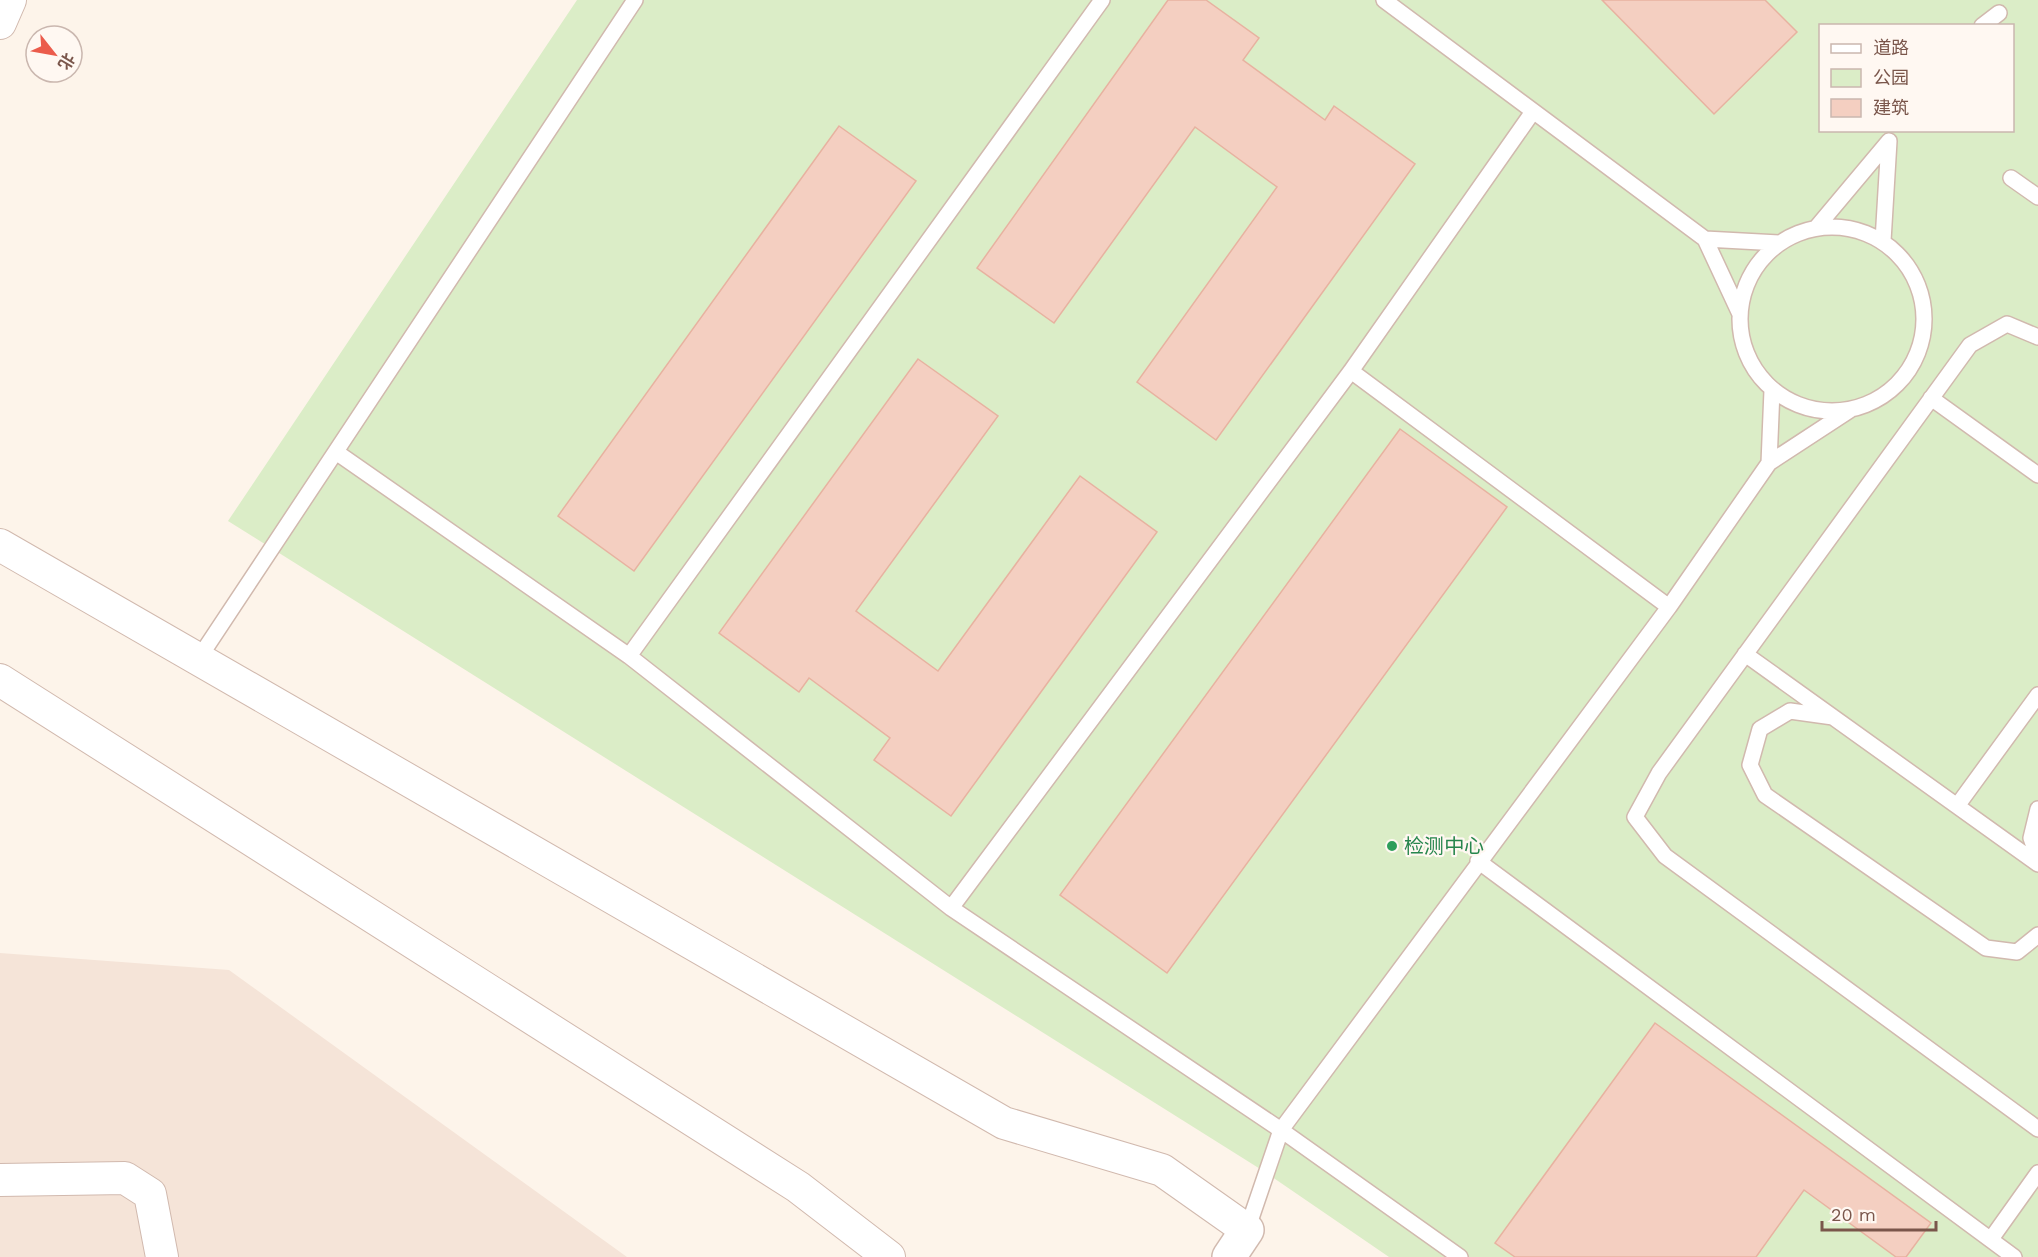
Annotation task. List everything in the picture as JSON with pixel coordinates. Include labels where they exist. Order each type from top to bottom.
[{"type":"street","points":[[0,23],[10,0]]},
{"type":"street","points":[[0,545],[197,661],[1004,1123],[1162,1170],[1247,1230],[1229,1257]]},
{"type":"street","points":[[0,680],[798,1187],[889,1257]]},
{"type":"street","points":[[0,1180],[125,1178],[150,1194],[162,1257]]},
{"type":"lane","points":[[197,661],[635,0]]},
{"type":"lane","points":[[629,656],[1102,0]]},
{"type":"lane","points":[[1384,0],[1705,239],[1740,314]]},
{"type":"lane","points":[[1985,24],[1999,13]]},
{"type":"lane","points":[[951,908],[1351,371],[1533,113]]},
{"type":"lane","points":[[1816,228],[1893,136]]},
{"type":"lane","points":[[1883,241],[1893,136]]},
{"type":"lane","points":[[2012,178],[2038,196]]},
{"type":"lane","points":[[1247,1230],[1281,1130],[1478,861],[1669,607],[1769,463],[1851,410],[1877,400],[1899,383],[1914,362],[1924,336],[1924,309],[1917,282],[1903,259],[1883,241],[1862,231],[1839,226],[1816,228],[1797,233],[1779,243],[1759,263],[1745,287],[1740,314],[1742,342],[1754,368],[1772,390],[1795,404],[1823,411],[1851,410]]},
{"type":"lane","points":[[1705,239],[1779,243]]},
{"type":"lane","points":[[2038,338],[2007,324],[1970,345],[1659,773],[1635,817],[1665,856],[2038,1130]]},
{"type":"lane","points":[[1351,371],[1669,607]]},
{"type":"lane","points":[[1769,463],[1772,390]]},
{"type":"lane","points":[[1931,398],[2038,475]]},
{"type":"lane","points":[[336,452],[629,656],[951,908],[1281,1130],[1460,1257]]},
{"type":"lane","points":[[1745,654],[2038,864]]},
{"type":"lane","points":[[1957,806],[2038,695]]},
{"type":"lane","points":[[1833,717],[1790,711],[1760,729],[1750,765],[1765,795],[1986,948],[2017,952],[2038,935]]},
{"type":"lane","points":[[2038,809],[2031,838],[2038,858]]},
{"type":"lane","points":[[1478,861],[2014,1257]]},
{"type":"lane","points":[[1991,1239],[2038,1173]]},
{"type":"shaded area","points":[[0,953],[229,970],[627,1257],[0,1257]]},
{"type":"green space","name":"检测中心","points":[[577,0],[2038,0],[2038,1257],[1389,1257],[1265,1172],[228,521]]},
{"type":"building","points":[[1168,0],[1206,0],[1259,38],[1243,60],[1325,120],[1334,106],[1415,164],[1216,440],[1137,382],[1277,187],[1195,127],[1054,323],[977,268]]},
{"type":"building","points":[[1602,0],[1765,0],[1797,32],[1714,114]]},
{"type":"building","points":[[839,126],[916,181],[634,571],[558,516]]},
{"type":"building","points":[[918,359],[998,416],[856,611],[938,671],[1080,476],[1157,532],[951,816],[874,760],[890,738],[809,678],[799,692],[719,633]]},
{"type":"building","points":[[1400,429],[1507,507],[1167,973],[1060,895]]},
{"type":"building","points":[[1655,1023],[1931,1223],[1906,1257],[1896,1257],[1804,1190],[1756,1257],[1515,1257],[1495,1243]]},
{"type":"place","name":"检测中心","points":[[1392,846]]}]
